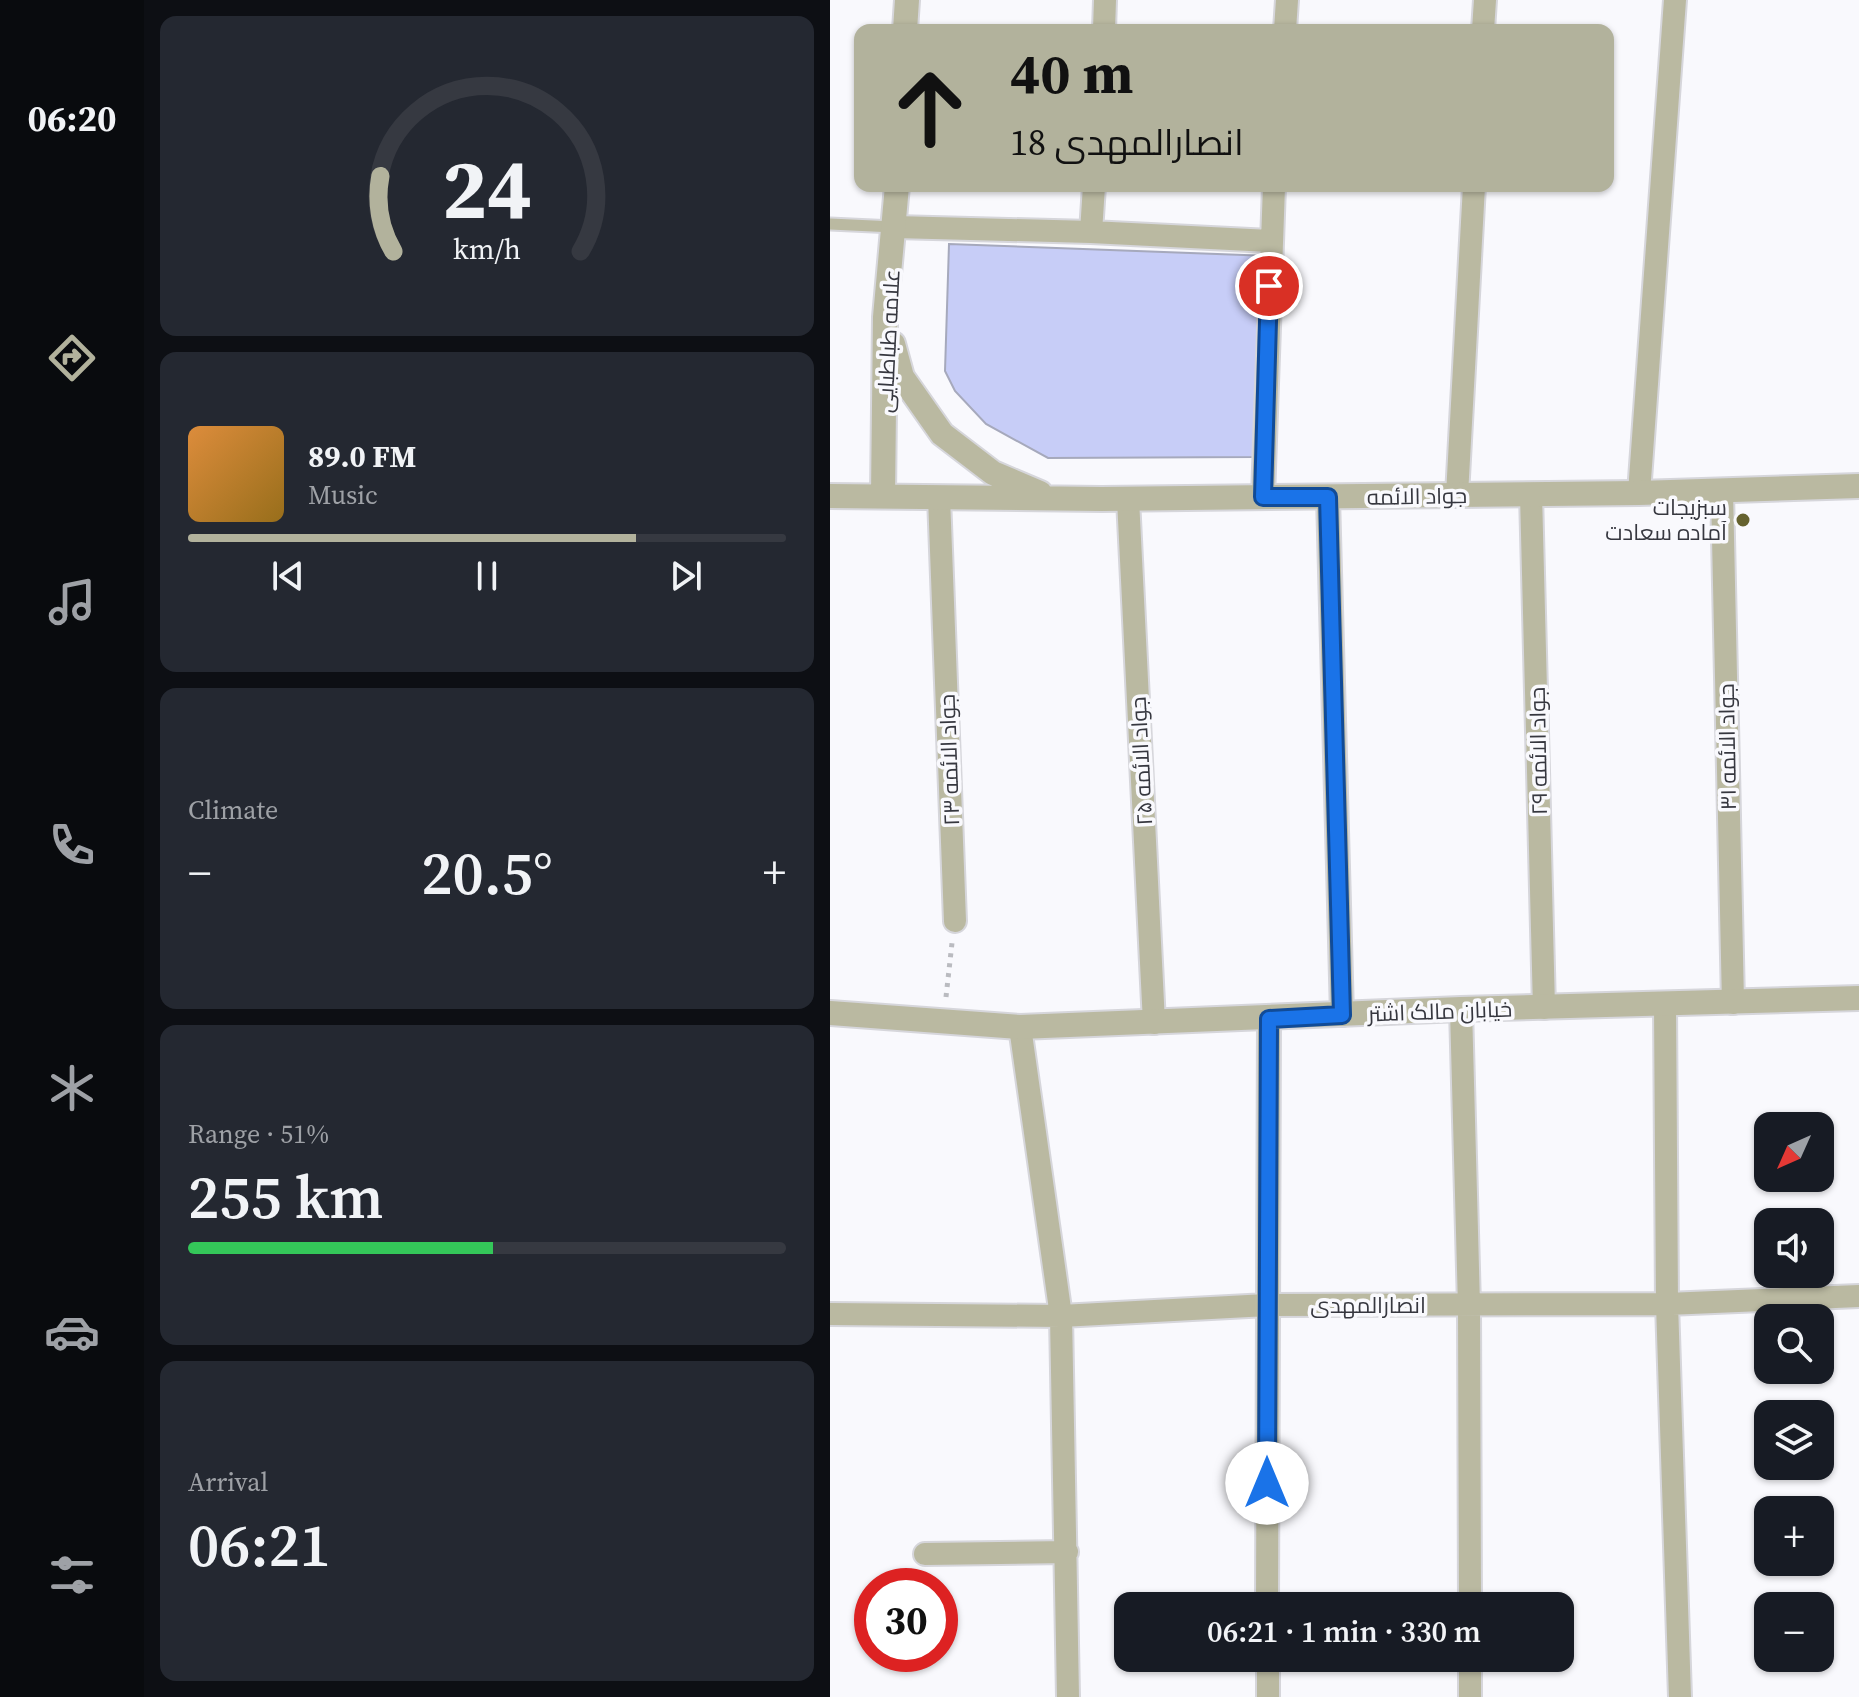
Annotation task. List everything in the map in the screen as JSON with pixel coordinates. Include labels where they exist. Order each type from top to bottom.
[{"type":"street","points":[[905,24],[907,0]]},
{"type":"street","points":[[1104,24],[1105,0]]},
{"type":"street","points":[[1285,24],[1287,0]]},
{"type":"street","points":[[1483,24],[1485,0]]},
{"type":"street","points":[[1639,493],[1675,0]]},
{"type":"street","name":"علامه طباطبایی","points":[[883,496],[885,317],[897,192]]},
{"type":"street","points":[[1091,232],[1094,192]]},
{"type":"street","points":[[1263,497],[1274,192]]},
{"type":"street","points":[[1457,495],[1474,192]]},
{"type":"street","points":[[895,227],[1270,241]]},
{"type":"street","points":[[885,317],[902,377],[942,434],[993,473],[1054,499]]},
{"type":"street","name":"جواد الائمه","points":[[830,496],[1128,499],[1639,493],[1859,486]]},
{"type":"street","name":"جواد الائمه ۳۱","points":[[1722,491],[1733,1003]]},
{"type":"street","name":"جواد الائمه ۲۹","points":[[1531,494],[1544,1008]]},
{"type":"street","name":"جواد الائمه ۲۳","points":[[939,497],[955,921]]},
{"type":"street","points":[[1328,497],[1342,1015]]},
{"type":"street","name":"جواد الائمه ۲۵","points":[[1128,499],[1154,1023]]},
{"type":"street","name":"خیابان مالک اشتر","points":[[830,1013],[1020,1027],[1461,1009],[1859,998]]},
{"type":"street","points":[[1665,1005],[1667,1304],[1680,1697]]},
{"type":"street","points":[[1461,1009],[1469,1306],[1470,1592]]},
{"type":"street","points":[[1267,1592],[1269,1019]]},
{"type":"street","points":[[1020,1027],[1061,1316],[1068,1697]]},
{"type":"street","name":"انصارالمهدی","points":[[830,1314],[1061,1316],[1267,1305],[1667,1304],[1859,1296]]},
{"type":"street","points":[[925,1554],[1067,1552]]},
{"type":"street","points":[[1268,1672],[1268,1697]]},
{"type":"street","points":[[1470,1672],[1470,1697]]},
{"type":"lane","points":[[830,224],[895,227]]},
{"type":"path","points":[[943,1022],[955,921]]},
{"type":"building","points":[[949,244],[1270,256],[1255,457],[1048,458],[986,424],[955,391],[945,371]]},
{"type":"place","name":"سبزیجات آماده سعادت","points":[[1743,520]]},
{"type":"route","points":[[1267,1483],[1269,1019],[1342,1015],[1328,497],[1263,497],[1269,286]]}]
